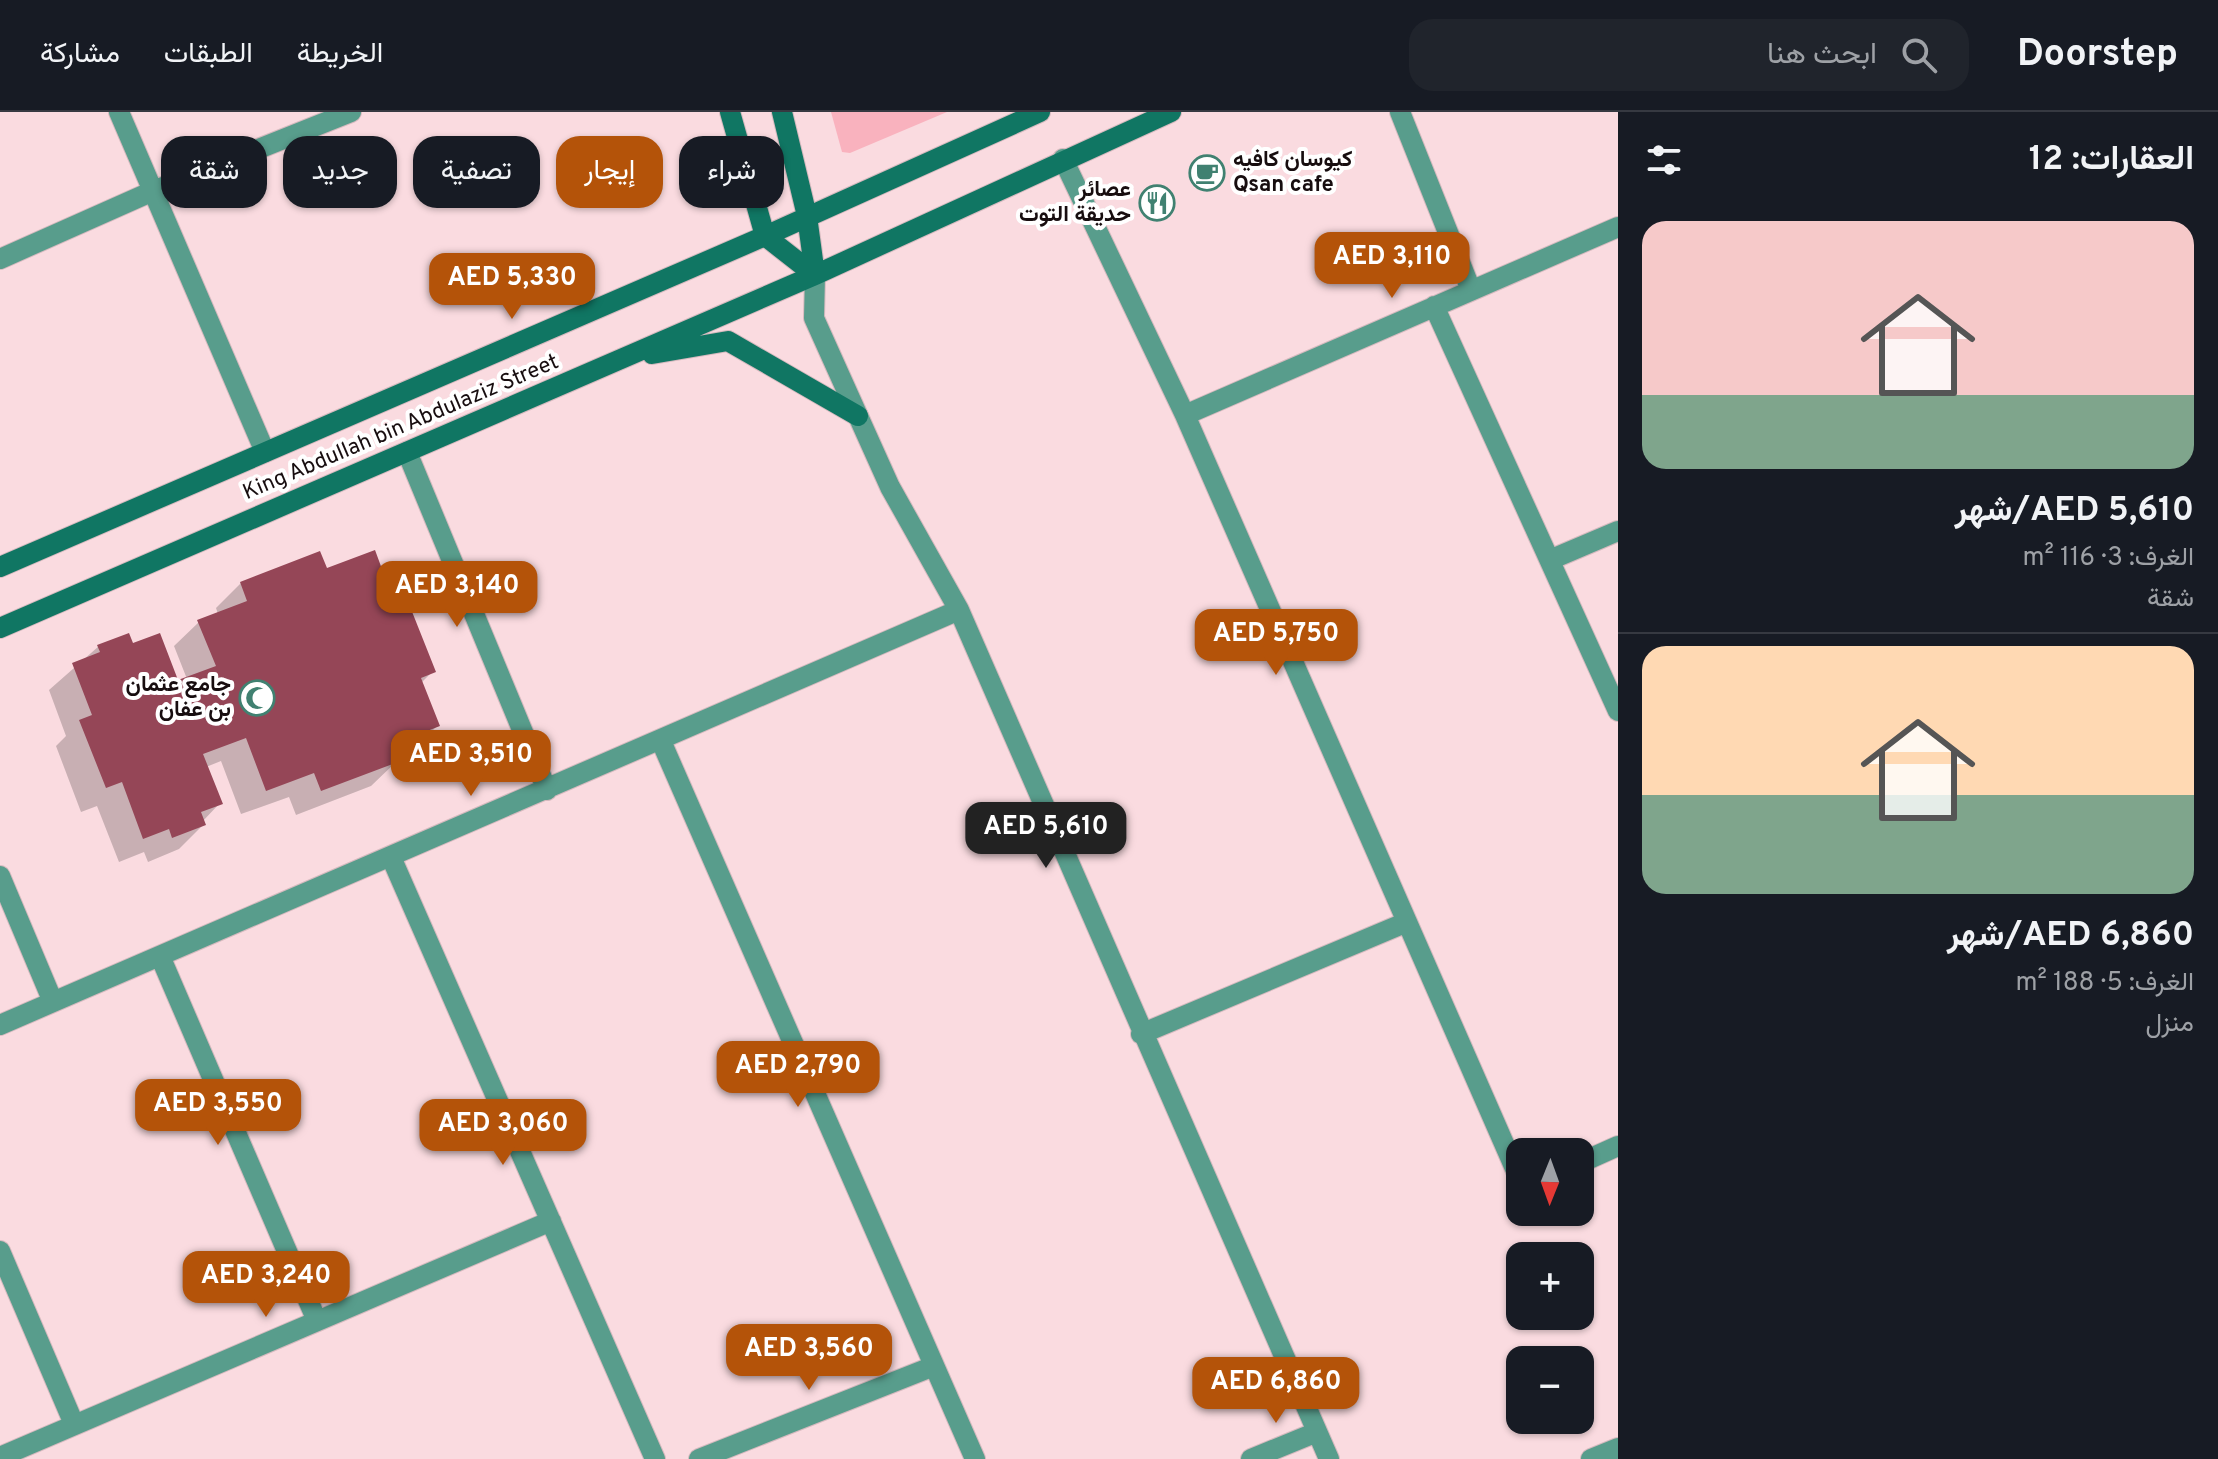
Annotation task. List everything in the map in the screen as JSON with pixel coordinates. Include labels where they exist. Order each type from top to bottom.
[{"type":"main road","points":[[730,112],[765,236],[815,275]]},
{"type":"main road","points":[[782,112],[807,216],[815,275]]},
{"type":"main road","name":"King Abdullah bin Abdulaziz Street","points":[[0,567],[765,236],[1040,112]]},
{"type":"main road","name":"King Abdullah bin Abdulaziz Street","points":[[0,628],[815,275],[1171,112]]},
{"type":"main road","points":[[620,359],[728,341],[858,416]]},
{"type":"street","points":[[119,112],[265,452]]},
{"type":"street","points":[[0,259],[153,191],[351,112]]},
{"type":"street","points":[[1400,112],[1471,290]]},
{"type":"street","points":[[1063,159],[1185,415],[1506,1148]]},
{"type":"street","points":[[1185,415],[1618,227]]},
{"type":"street","points":[[815,275],[814,318],[890,487],[959,610],[1141,1034],[1329,1459]]},
{"type":"street","points":[[1434,306],[1552,559],[1618,711]]},
{"type":"street","points":[[407,452],[547,790]]},
{"type":"street","points":[[1552,559],[1618,531]]},
{"type":"street","points":[[0,1025],[959,610]]},
{"type":"street","points":[[661,741],[975,1459]]},
{"type":"street","points":[[391,857],[655,1459]]},
{"type":"street","points":[[0,876],[53,1002]]},
{"type":"street","points":[[1141,1034],[1407,922]]},
{"type":"street","points":[[160,956],[317,1321]]},
{"type":"street","points":[[1594,1157],[1618,1146]]},
{"type":"street","points":[[0,1457],[551,1221]]},
{"type":"street","points":[[0,1251],[74,1424]]},
{"type":"street","points":[[699,1459],[934,1366]]},
{"type":"street","points":[[1251,1459],[1317,1432]]},
{"type":"street","points":[[1591,1459],[1618,1448]]},
{"type":"shaded area","points":[[831,112],[947,112],[850,153],[842,152]]},
{"type":"building","name":"جامع عثمان بن عفان","points":[[375,550],[393,599],[405,594],[436,672],[421,678],[440,726],[391,745],[398,762],[321,791],[314,773],[266,791],[246,738],[203,754],[223,804],[201,812],[206,825],[172,838],[169,829],[143,839],[122,782],[106,788],[79,720],[92,715],[72,663],[100,652],[97,645],[129,633],[133,643],[160,633],[178,680],[216,666],[197,620],[247,601],[240,582],[320,551],[327,568]]},
{"type":"place","name":"كيوسان كافيه Qsan cafe","points":[[1207,173]]},
{"type":"place","name":"عصائر حديقة التوت","points":[[1157,203]]},
{"type":"place","name":"جامع عثمان بن عفان","points":[[257,698]]}]
